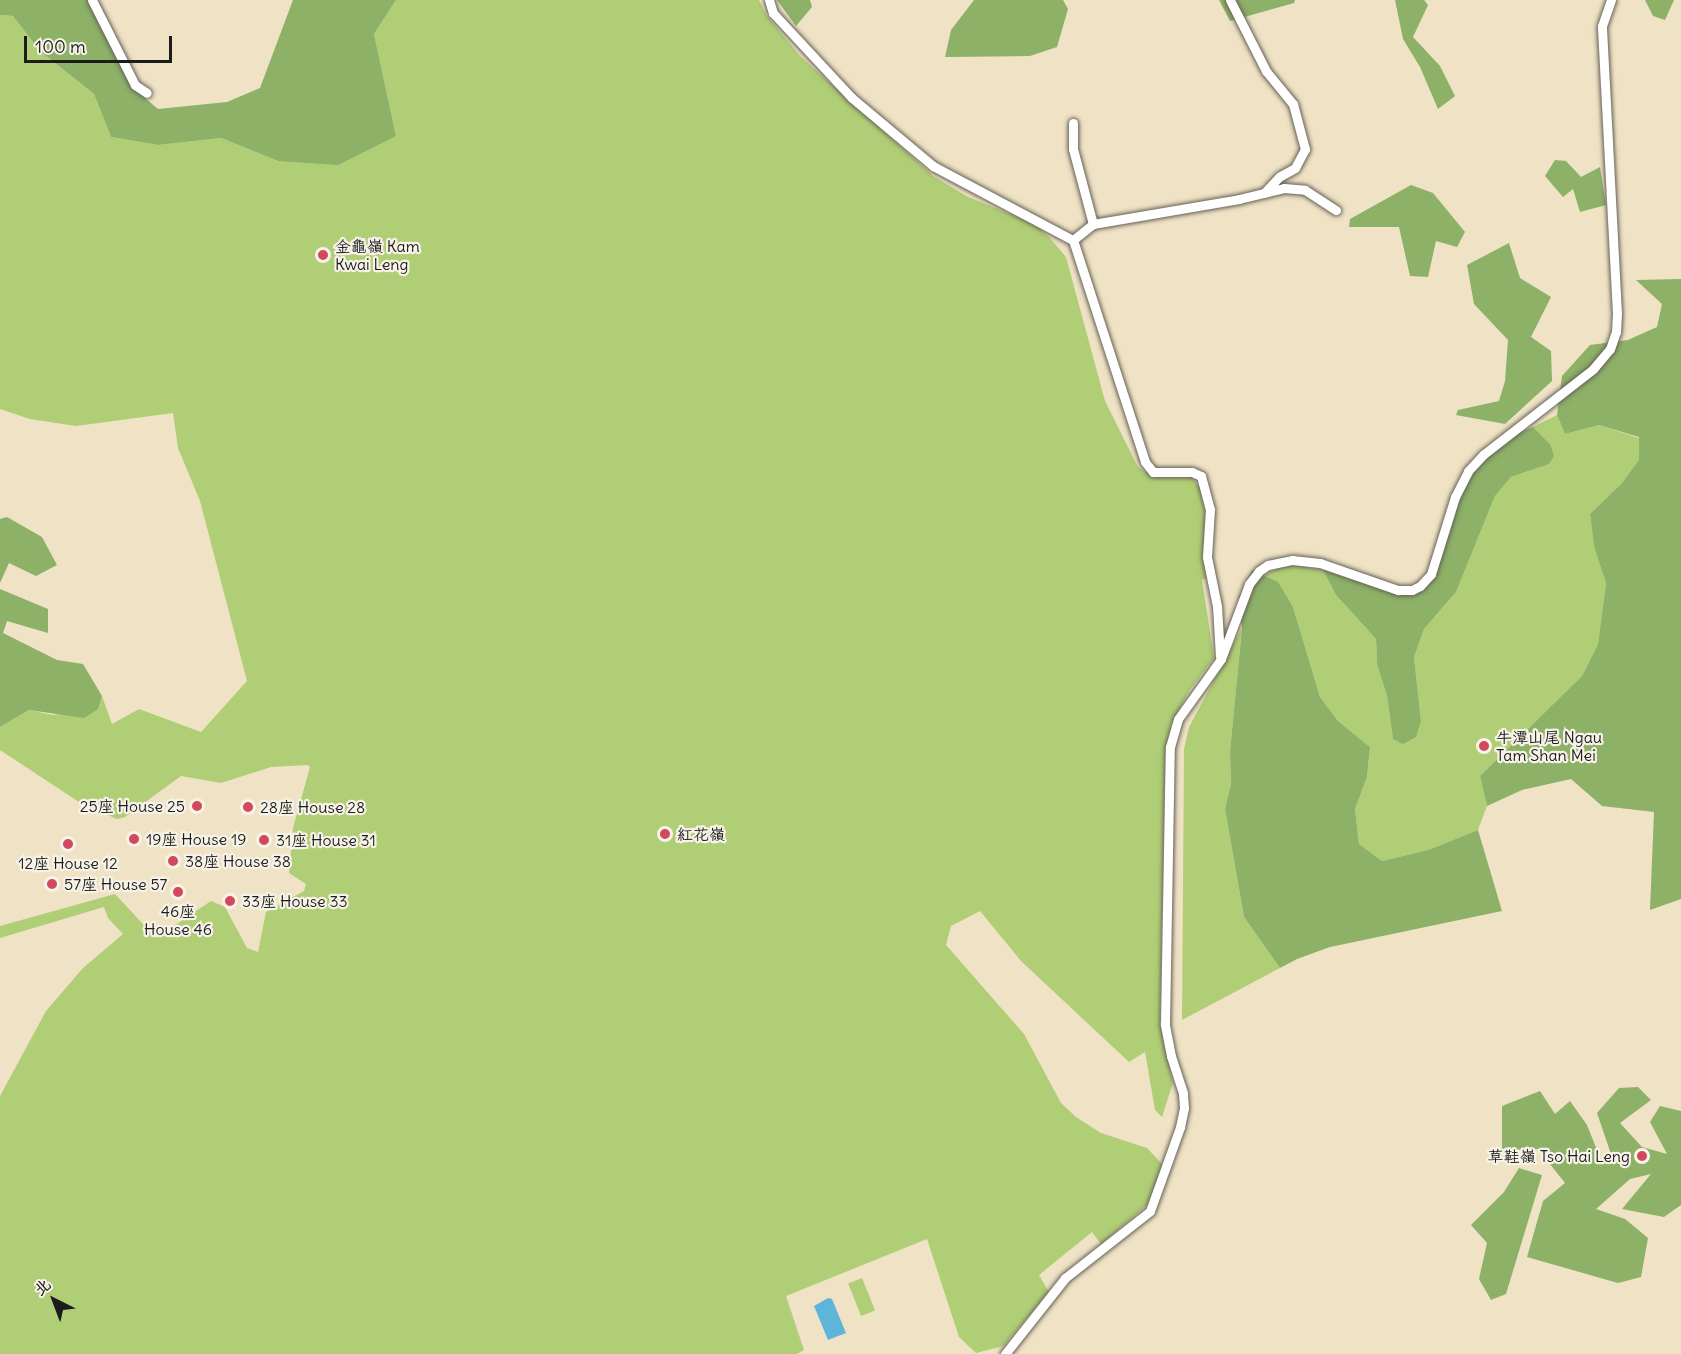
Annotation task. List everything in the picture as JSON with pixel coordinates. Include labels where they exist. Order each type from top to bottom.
[{"type":"street","points":[[92,0],[135,85],[147,93]]},
{"type":"street","points":[[769,0],[773,13],[852,98],[933,166],[1073,240],[1145,462],[1153,472],[1192,472],[1201,476],[1210,509],[1207,557],[1216,606],[1221,659]]},
{"type":"street","points":[[1230,0],[1266,71],[1293,104],[1305,149],[1295,168],[1279,177],[1264,193]]},
{"type":"street","points":[[1005,1354],[1065,1278],[1150,1211],[1180,1127],[1184,1108],[1183,1093],[1171,1056],[1166,1024],[1169,756],[1178,719],[1221,659],[1249,584],[1259,571],[1273,563],[1310,561],[1398,590],[1412,590],[1420,586],[1431,574],[1458,489],[1468,471],[1484,454],[1593,369],[1607,353],[1614,338],[1617,319],[1602,31],[1605,11],[1611,0]]},
{"type":"street","points":[[1073,123],[1073,149],[1093,224]]},
{"type":"street","points":[[1073,240],[1093,224],[1284,188],[1305,190],[1336,210]]},
{"type":"green space","points":[[0,0],[90,0],[133,88],[158,109],[227,102],[260,88],[293,0],[396,0],[374,34],[396,136],[338,165],[278,161],[221,138],[158,145],[111,137],[94,94],[40,51],[13,16],[0,15]]},
{"type":"green space","points":[[396,0],[759,0],[767,16],[800,56],[933,176],[968,197],[1035,224],[1050,238],[1066,257],[1105,401],[1138,467],[1153,477],[1189,475],[1201,489],[1216,575],[1202,580],[1214,658],[1189,691],[1171,725],[1165,763],[1160,1023],[1173,1083],[1162,1117],[1155,1110],[1145,1052],[1129,1062],[1021,961],[980,911],[951,926],[946,945],[1024,1034],[1061,1103],[1076,1117],[1101,1133],[1147,1148],[1165,1167],[1148,1204],[1101,1244],[1092,1232],[1039,1275],[1049,1292],[1003,1346],[976,1353],[959,1337],[927,1239],[786,1296],[804,1350],[797,1354],[0,1354],[0,1096],[46,1011],[83,968],[123,934],[108,918],[104,907],[0,938],[0,926],[115,894],[156,938],[211,901],[225,907],[247,948],[258,952],[266,912],[304,891],[306,884],[289,873],[293,828],[310,767],[308,765],[271,767],[221,783],[181,776],[125,817],[117,819],[82,804],[0,750],[0,727],[29,710],[53,715],[98,709],[102,696],[112,724],[139,709],[201,732],[247,681],[200,501],[178,448],[173,413],[76,426],[30,419],[0,409],[0,15],[13,16],[40,51],[94,94],[111,137],[158,145],[221,138],[278,161],[396,136],[374,34]]},
{"type":"green space","points":[[777,0],[810,0],[812,7],[796,26]]},
{"type":"green space","points":[[974,0],[1063,0],[1068,9],[1057,47],[1030,56],[945,57],[951,30]]},
{"type":"green space","points":[[1219,0],[1295,0],[1294,3],[1230,21]]},
{"type":"green space","points":[[1395,0],[1424,0],[1428,5],[1413,37],[1440,66],[1455,96],[1438,109],[1420,67],[1403,39]]},
{"type":"green space","points":[[1645,0],[1674,0],[1665,20],[1653,16]]},
{"type":"green space","points":[[1555,160],[1566,161],[1581,177],[1600,167],[1606,205],[1580,212],[1573,189],[1563,197],[1545,176]]},
{"type":"green space","points":[[1411,185],[1433,193],[1465,232],[1457,247],[1436,241],[1428,277],[1410,276],[1399,227],[1349,227],[1350,219]]},
{"type":"green space","points":[[1509,243],[1520,278],[1551,297],[1531,337],[1551,351],[1552,381],[1505,424],[1456,415],[1458,410],[1499,401],[1505,381],[1508,340],[1474,304],[1467,265]]},
{"type":"green space","points":[[1681,279],[1681,899],[1650,910],[1654,812],[1602,806],[1571,779],[1522,790],[1487,806],[1480,776],[1582,676],[1598,644],[1606,583],[1594,547],[1590,514],[1622,483],[1639,460],[1639,437],[1599,425],[1565,434],[1557,415],[1562,376],[1590,345],[1628,340],[1657,327],[1662,304],[1636,280]]},
{"type":"green space","points":[[1557,415],[1565,434],[1599,425],[1639,438],[1639,461],[1622,483],[1590,514],[1594,547],[1606,583],[1598,644],[1582,676],[1480,776],[1487,806],[1478,830],[1428,850],[1382,861],[1359,844],[1355,809],[1367,777],[1370,747],[1338,721],[1320,697],[1293,607],[1265,575],[1287,563],[1323,570],[1336,595],[1376,639],[1377,664],[1387,696],[1393,738],[1421,721],[1414,657],[1424,629],[1456,592],[1495,496],[1511,477],[1548,464],[1550,444],[1533,427]]},
{"type":"green space","points":[[1533,427],[1550,444],[1554,456],[1549,464],[1511,477],[1495,496],[1456,592],[1424,629],[1414,657],[1421,721],[1416,737],[1403,744],[1393,739],[1387,696],[1377,664],[1376,639],[1336,595],[1323,570],[1401,595],[1432,577],[1459,500],[1477,464],[1509,437]]},
{"type":"green space","points":[[7,517],[42,537],[57,565],[36,576],[9,563],[0,583],[0,519]]},
{"type":"green space","points":[[1252,570],[1278,582],[1293,607],[1320,697],[1338,721],[1370,747],[1367,777],[1355,809],[1359,844],[1382,861],[1428,850],[1478,830],[1502,911],[1330,947],[1280,968],[1244,917],[1225,809],[1231,784],[1230,751],[1242,628],[1239,597]]},
{"type":"green space","points":[[0,589],[48,609],[48,633],[7,621],[3,633],[57,660],[83,664],[102,696],[98,709],[84,718],[29,710],[0,727]]},
{"type":"green space","points":[[1242,628],[1230,751],[1231,784],[1225,809],[1244,917],[1280,968],[1182,1020],[1184,749],[1189,727]]},
{"type":"green space","points":[[1638,1087],[1651,1100],[1620,1123],[1642,1147],[1667,1154],[1650,1122],[1660,1106],[1681,1111],[1681,1205],[1664,1217],[1622,1209],[1651,1174],[1630,1179],[1596,1209],[1625,1219],[1648,1238],[1641,1277],[1618,1283],[1527,1257],[1543,1201],[1565,1183],[1538,1149],[1502,1150],[1502,1106],[1540,1091],[1555,1114],[1570,1101],[1587,1125],[1601,1160],[1612,1157],[1597,1113],[1619,1088]]},
{"type":"green space","points":[[1519,1168],[1542,1175],[1506,1294],[1491,1300],[1479,1279],[1487,1243],[1471,1225],[1504,1192]]},
{"type":"green space","points":[[862,1278],[875,1310],[861,1316],[848,1284]]},
{"type":"water","points":[[828,1298],[832,1299],[846,1333],[828,1340],[814,1306]]},
{"type":"place","name":"金龜嶺 Kam Kwai Leng","points":[[323,255]]},
{"type":"place","name":"牛潭山尾 Ngau Tam Shan Mei","points":[[1484,746]]},
{"type":"place","name":"25座 House 25","points":[[197,806]]},
{"type":"place","name":"28座 House 28","points":[[248,807]]},
{"type":"place","name":"紅花嶺","points":[[665,834]]},
{"type":"place","name":"19座 House 19","points":[[134,839]]},
{"type":"place","name":"31座 House 31","points":[[264,840]]},
{"type":"place","name":"12座 House 12","points":[[68,844]]},
{"type":"place","name":"38座 House 38","points":[[173,861]]},
{"type":"place","name":"57座 House 57","points":[[52,884]]},
{"type":"place","name":"46座 House 46","points":[[178,892]]},
{"type":"place","name":"33座 House 33","points":[[230,901]]},
{"type":"place","name":"草鞋嶺 Tso Hai Leng","points":[[1642,1156]]}]
